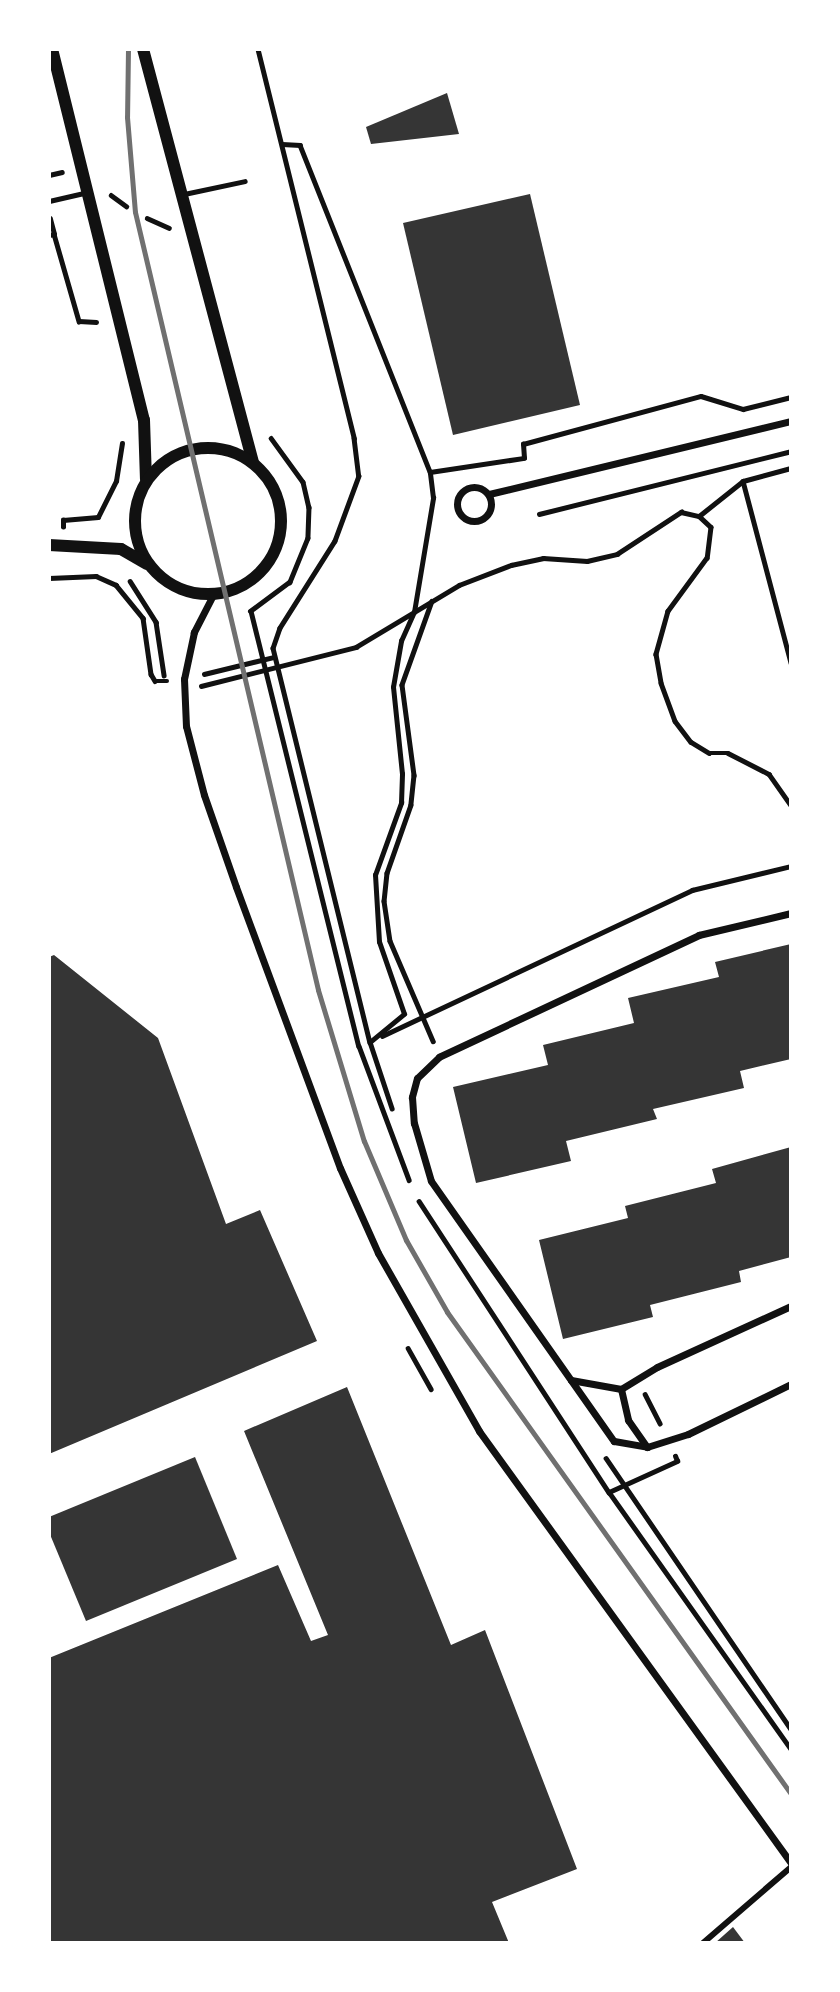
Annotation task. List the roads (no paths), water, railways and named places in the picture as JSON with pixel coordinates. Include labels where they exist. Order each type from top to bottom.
[{"type":"street","points":[[52,49],[144,420],[146,479],[134,520],[136,541],[147,564]]},
{"type":"street","points":[[144,49],[253,462]]},
{"type":"street","points":[[488,494],[791,421]]},
{"type":"street","points":[[49,545],[64,543],[121,549],[147,564],[176,587],[213,595],[238,589],[259,574],[274,554],[282,530],[280,504],[270,481],[253,462],[231,451],[207,447],[183,451],[146,479]]},
{"type":"street","points":[[479,487],[488,494],[492,505],[483,519],[467,520],[459,512],[459,496],[467,488],[479,487]]},
{"type":"street","points":[[213,595],[194,632],[184,679],[186,726],[208,806],[340,1168],[378,1253],[479,1431],[791,1865],[703,1943]]},
{"type":"street","points":[[791,913],[699,935],[439,1056],[417,1078],[412,1097],[414,1123],[431,1181],[614,1441],[647,1447],[688,1434],[791,1384]]},
{"type":"street","points":[[569,1379],[621,1389],[657,1367],[791,1306]]},
{"type":"street","points":[[621,1389],[628,1420],[647,1447]]},
{"type":"lane","points":[[181,195],[245,181]]},
{"type":"lane","points":[[49,201],[88,192]]},
{"type":"railway","points":[[128,49],[127,117],[135,212],[318,990],[364,1141],[406,1240],[447,1312],[791,1794]]}]
